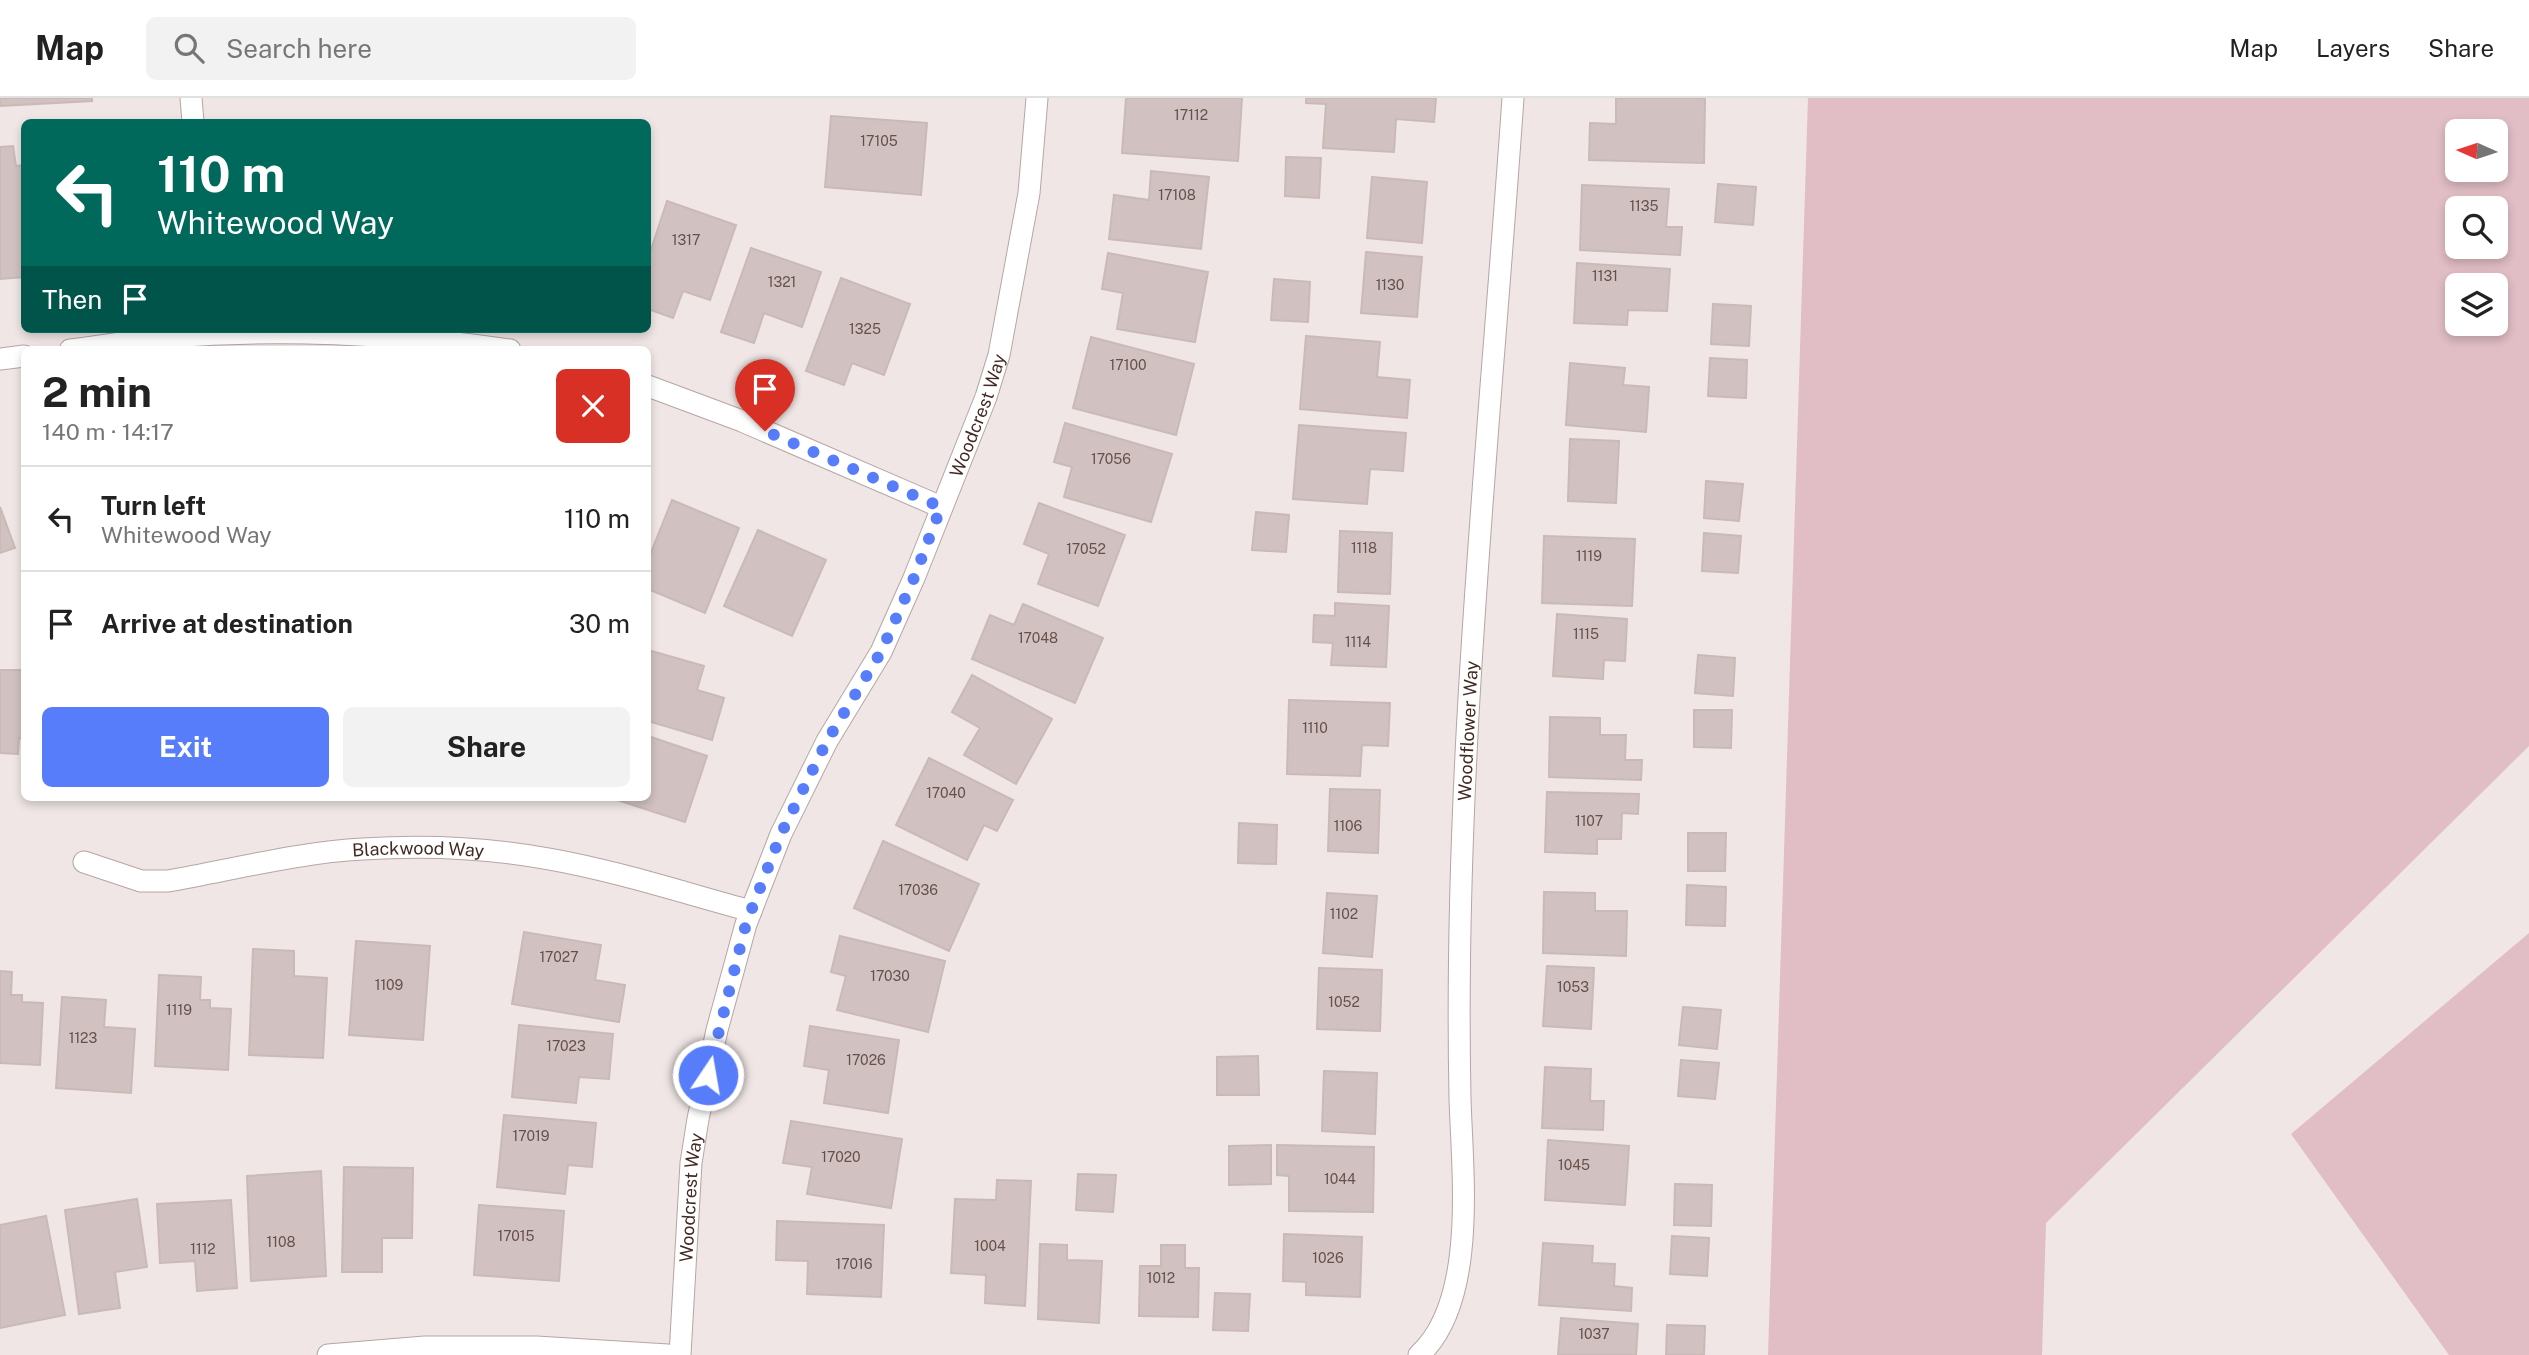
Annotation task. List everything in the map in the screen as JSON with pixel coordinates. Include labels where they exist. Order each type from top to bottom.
[{"type":"street","points":[[191,98],[193,119]]},
{"type":"street","name":"Woodcrest Way","points":[[680,1355],[687,1207],[698,1119],[718,1030],[751,911],[781,834],[827,741],[881,652],[914,578],[986,397],[999,355],[1029,193],[1038,98]]},
{"type":"street","name":"Woodflower Way","points":[[1419,1355],[1439,1326],[1454,1295],[1463,1236],[1459,1055],[1462,825],[1513,98]]},
{"type":"street","points":[[100,346],[197,333]]},
{"type":"street","points":[[304,333],[473,346]]},
{"type":"street","points":[[0,359],[21,356]]},
{"type":"street","points":[[651,388],[742,421],[941,507]]},
{"type":"street","name":"Blackwood Way","points":[[84,862],[141,881],[168,881],[331,852],[364,849],[472,850],[574,864],[751,911]]},
{"type":"street","points":[[328,1355],[425,1347],[536,1346],[668,1355]]},
{"type":"shaded area","points":[[1808,98],[2529,98],[2529,746],[2046,1223],[2042,1355],[1768,1355]]},
{"type":"shaded area","points":[[2529,933],[2529,1355],[2449,1355],[2291,1134]]},
{"type":"building","points":[[0,98],[92,98],[92,101],[0,106]]},
{"type":"building","points":[[1126,98],[1242,98],[1238,161],[1122,153]]},
{"type":"building","points":[[1306,98],[1436,98],[1434,122],[1396,119],[1394,152],[1323,148],[1326,104],[1306,103]]},
{"type":"building","points":[[1616,98],[1705,98],[1704,163],[1589,160],[1590,123],[1616,124]]},
{"type":"building","points":[[831,116],[927,123],[921,195],[825,187]]},
{"type":"building","points":[[13,146],[16,166],[21,165],[21,277],[0,279],[0,147]]},
{"type":"building","points":[[1286,157],[1321,158],[1319,198],[1285,196]]},
{"type":"building","points":[[1151,171],[1209,177],[1201,249],[1109,239],[1114,195],[1149,200]]},
{"type":"building","points":[[1372,177],[1427,182],[1422,243],[1367,238]]},
{"type":"building","points":[[1718,184],[1756,187],[1753,225],[1715,222]]},
{"type":"building","points":[[1582,185],[1669,189],[1666,227],[1682,227],[1680,255],[1580,250]]},
{"type":"building","points":[[667,201],[736,225],[710,300],[683,291],[673,318],[651,310],[651,250]]},
{"type":"building","points":[[751,248],[821,272],[802,327],[764,313],[754,343],[721,332]]},
{"type":"building","points":[[1366,252],[1422,257],[1417,317],[1361,313]]},
{"type":"building","points":[[1108,253],[1208,272],[1195,342],[1117,329],[1123,293],[1102,289]]},
{"type":"building","points":[[1577,263],[1670,269],[1667,311],[1628,310],[1627,325],[1574,323]]},
{"type":"building","points":[[841,278],[910,304],[884,375],[852,363],[844,385],[806,371]]},
{"type":"building","points":[[1274,279],[1310,282],[1308,322],[1271,320]]},
{"type":"building","points":[[1713,304],[1751,306],[1749,346],[1711,344]]},
{"type":"building","points":[[1306,336],[1380,342],[1377,377],[1410,380],[1407,418],[1300,409]]},
{"type":"building","points":[[1091,337],[1194,364],[1176,435],[1073,408]]},
{"type":"building","points":[[1710,358],[1747,360],[1746,398],[1708,396]]},
{"type":"building","points":[[1570,363],[1625,368],[1623,385],[1649,387],[1646,432],[1566,425]]},
{"type":"building","points":[[1065,423],[1172,454],[1151,522],[1064,497],[1072,467],[1054,462]]},
{"type":"building","points":[[1299,425],[1406,433],[1403,471],[1370,469],[1367,504],[1293,499]]},
{"type":"building","points":[[1570,439],[1619,441],[1616,503],[1568,501]]},
{"type":"building","points":[[1706,481],[1743,484],[1739,521],[1704,518]]},
{"type":"building","points":[[672,500],[739,528],[705,613],[651,590],[651,552]]},
{"type":"building","points":[[1039,503],[1125,535],[1098,606],[1038,584],[1049,554],[1024,544]]},
{"type":"building","points":[[0,507],[15,548],[0,553]]},
{"type":"building","points":[[1256,512],[1289,515],[1286,552],[1252,550]]},
{"type":"building","points":[[758,530],[826,560],[792,636],[724,606]]},
{"type":"building","points":[[1340,531],[1392,533],[1390,594],[1338,592]]},
{"type":"building","points":[[1704,533],[1741,536],[1738,573],[1702,571]]},
{"type":"building","points":[[1544,536],[1635,539],[1632,606],[1542,603]]},
{"type":"building","points":[[1335,603],[1389,606],[1386,667],[1331,665],[1333,643],[1313,642],[1314,615],[1335,616]]},
{"type":"building","points":[[1023,604],[1103,638],[1075,703],[972,659],[990,615],[1014,625]]},
{"type":"building","points":[[1557,614],[1627,619],[1625,661],[1604,660],[1603,679],[1553,676]]},
{"type":"building","points":[[651,651],[704,666],[697,690],[724,698],[712,740],[651,722]]},
{"type":"building","points":[[1698,655],[1735,658],[1733,696],[1695,693]]},
{"type":"building","points":[[0,670],[21,670],[21,738],[18,754],[0,753]]},
{"type":"building","points":[[972,675],[1052,719],[1016,784],[964,755],[980,728],[952,712]]},
{"type":"building","points":[[1289,700],[1390,703],[1388,746],[1362,745],[1360,776],[1287,774]]},
{"type":"building","points":[[1694,710],[1732,710],[1731,748],[1694,747]]},
{"type":"building","points":[[1550,717],[1600,718],[1600,735],[1626,735],[1625,760],[1642,760],[1641,780],[1549,777]]},
{"type":"building","points":[[651,737],[707,756],[685,822],[620,801],[651,801]]},
{"type":"building","points":[[929,758],[1013,800],[997,831],[984,825],[967,860],[896,825]]},
{"type":"building","points":[[1330,789],[1380,790],[1378,853],[1328,851]]},
{"type":"building","points":[[1547,792],[1639,794],[1638,814],[1622,813],[1621,839],[1597,839],[1597,854],[1545,852]]},
{"type":"building","points":[[1239,823],[1277,825],[1276,864],[1238,863]]},
{"type":"building","points":[[1688,833],[1726,833],[1725,871],[1688,871]]},
{"type":"building","points":[[883,841],[979,884],[949,951],[854,908]]},
{"type":"building","points":[[1687,885],[1726,887],[1725,926],[1686,925]]},
{"type":"building","points":[[1544,892],[1595,893],[1595,911],[1627,911],[1626,956],[1543,953]]},
{"type":"building","points":[[1327,893],[1377,896],[1372,957],[1323,953]]},
{"type":"building","points":[[524,932],[601,945],[595,980],[625,985],[619,1022],[512,1004]]},
{"type":"building","points":[[840,936],[945,961],[928,1032],[837,1010],[846,976],[831,972]]},
{"type":"building","points":[[356,941],[430,946],[423,1040],[349,1035]]},
{"type":"building","points":[[253,949],[294,951],[294,976],[327,978],[323,1058],[249,1055]]},
{"type":"building","points":[[1547,966],[1594,968],[1591,1029],[1543,1026]]},
{"type":"building","points":[[1319,968],[1382,970],[1380,1031],[1317,1029]]},
{"type":"building","points":[[0,971],[12,972],[11,995],[22,995],[22,1002],[43,1003],[40,1065],[0,1063]]},
{"type":"building","points":[[159,975],[201,977],[200,1000],[210,1000],[210,1008],[231,1009],[228,1070],[155,1066]]},
{"type":"building","points":[[62,997],[106,1000],[104,1027],[135,1029],[131,1093],[56,1088]]},
{"type":"building","points":[[1683,1007],[1721,1010],[1717,1049],[1679,1045]]},
{"type":"building","points":[[519,1025],[613,1034],[609,1079],[579,1077],[576,1103],[512,1097]]},
{"type":"building","points":[[810,1026],[899,1040],[888,1113],[824,1103],[829,1070],[804,1066]]},
{"type":"building","points":[[1258,1056],[1259,1095],[1217,1095],[1217,1057]]},
{"type":"building","points":[[1681,1060],[1719,1063],[1715,1099],[1678,1096]]},
{"type":"building","points":[[1545,1067],[1591,1069],[1590,1101],[1604,1101],[1603,1130],[1542,1128]]},
{"type":"building","points":[[1324,1071],[1377,1073],[1375,1134],[1322,1131]]},
{"type":"building","points":[[504,1115],[596,1123],[592,1167],[568,1165],[565,1194],[497,1187]]},
{"type":"building","points":[[791,1121],[902,1139],[891,1208],[807,1194],[812,1167],[783,1163]]},
{"type":"building","points":[[1548,1140],[1629,1146],[1625,1205],[1545,1200]]},
{"type":"building","points":[[1271,1145],[1271,1184],[1229,1185],[1229,1146]]},
{"type":"building","points":[[1277,1145],[1374,1147],[1373,1212],[1289,1211],[1289,1176],[1277,1175]]},
{"type":"building","points":[[344,1167],[413,1168],[412,1238],[382,1238],[382,1272],[342,1272]]},
{"type":"building","points":[[321,1171],[326,1276],[251,1281],[247,1176]]},
{"type":"building","points":[[1078,1174],[1116,1175],[1113,1212],[1076,1210]]},
{"type":"building","points":[[997,1180],[1031,1181],[1025,1306],[985,1303],[986,1275],[951,1273],[955,1199],[996,1200]]},
{"type":"building","points":[[1675,1184],[1712,1185],[1711,1226],[1674,1225]]},
{"type":"building","points":[[137,1199],[147,1267],[115,1272],[120,1308],[79,1314],[65,1210]]},
{"type":"building","points":[[231,1200],[237,1288],[197,1291],[195,1261],[160,1263],[157,1204]]},
{"type":"building","points":[[479,1205],[564,1211],[559,1281],[474,1275]]},
{"type":"building","points":[[46,1216],[65,1315],[0,1328],[0,1225]]},
{"type":"building","points":[[777,1221],[884,1225],[881,1297],[807,1294],[808,1261],[776,1260]]},
{"type":"building","points":[[1284,1234],[1362,1237],[1360,1297],[1306,1295],[1306,1282],[1283,1281]]},
{"type":"building","points":[[1672,1236],[1709,1238],[1707,1276],[1670,1274]]},
{"type":"building","points":[[1543,1243],[1593,1246],[1592,1263],[1615,1264],[1614,1286],[1632,1288],[1631,1311],[1539,1305]]},
{"type":"building","points":[[1040,1244],[1067,1245],[1067,1260],[1102,1261],[1099,1323],[1038,1319]]},
{"type":"building","points":[[1161,1245],[1185,1245],[1185,1268],[1199,1268],[1198,1317],[1139,1316],[1140,1266],[1161,1266]]},
{"type":"building","points":[[1215,1293],[1250,1294],[1248,1331],[1213,1330]]},
{"type":"building","points":[[1561,1318],[1638,1324],[1636,1355],[1558,1355]]},
{"type":"building","points":[[1667,1325],[1705,1326],[1704,1355],[1666,1355]]},
{"type":"route","points":[[708,1075],[746,924],[781,834],[827,741],[881,652],[914,578],[941,507],[765,431]]}]
